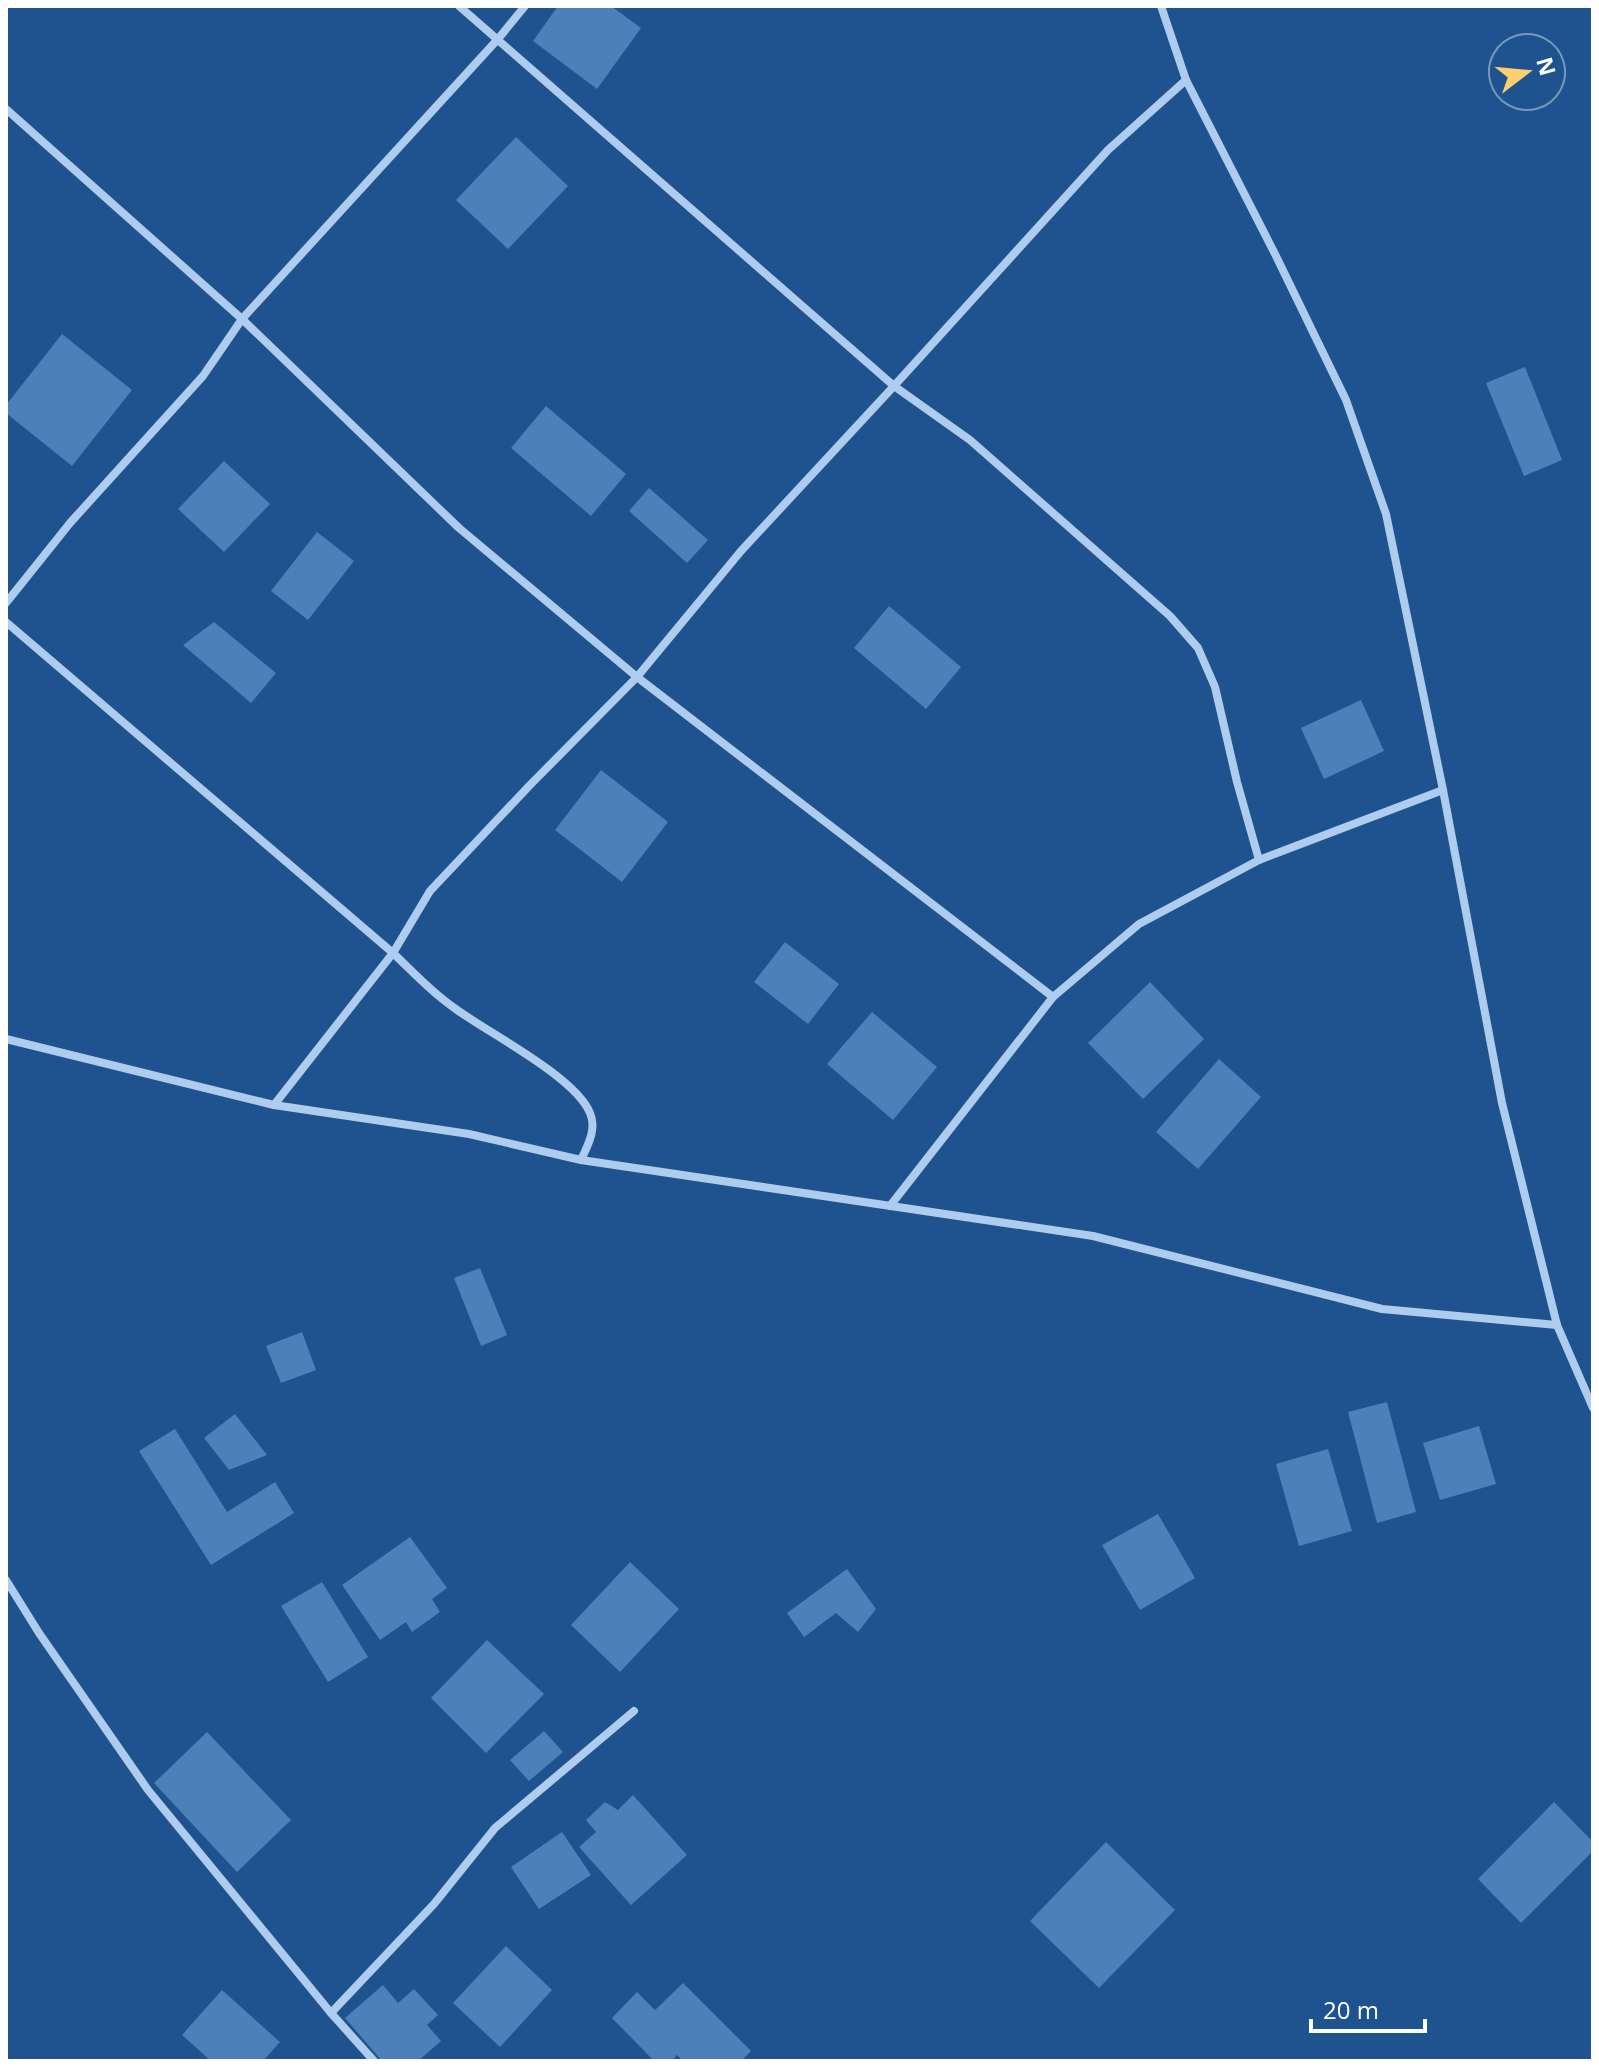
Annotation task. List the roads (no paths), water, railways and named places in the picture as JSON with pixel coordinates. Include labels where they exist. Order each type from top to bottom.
[{"type":"street","points":[[459,6],[894,386],[970,440],[1170,616],[1198,648],[1215,687],[1259,860]]},
{"type":"street","points":[[6,603],[70,523],[203,376],[242,319],[525,6]]},
{"type":"street","points":[[1161,6],[1186,80],[1346,400],[1386,514],[1443,790],[1502,1103],[1557,1325],[1593,1408]]},
{"type":"street","points":[[274,1105],[393,953],[430,891],[637,677],[741,551],[1108,150],[1186,80]]},
{"type":"street","points":[[6,109],[242,319],[459,528],[637,677],[1053,997]]},
{"type":"street","points":[[6,622],[451,1006],[542,1065],[579,1096],[591,1114],[592,1136],[581,1160]]},
{"type":"street","points":[[890,1206],[1053,997],[1139,924],[1259,860],[1443,790]]},
{"type":"street","points":[[6,1039],[274,1105],[469,1134],[581,1160],[1093,1236],[1382,1309],[1557,1325]]},
{"type":"street","points":[[6,1580],[148,1790],[374,2061]]},
{"type":"street","points":[[331,2013],[434,1904],[495,1828],[634,1711]]}]
